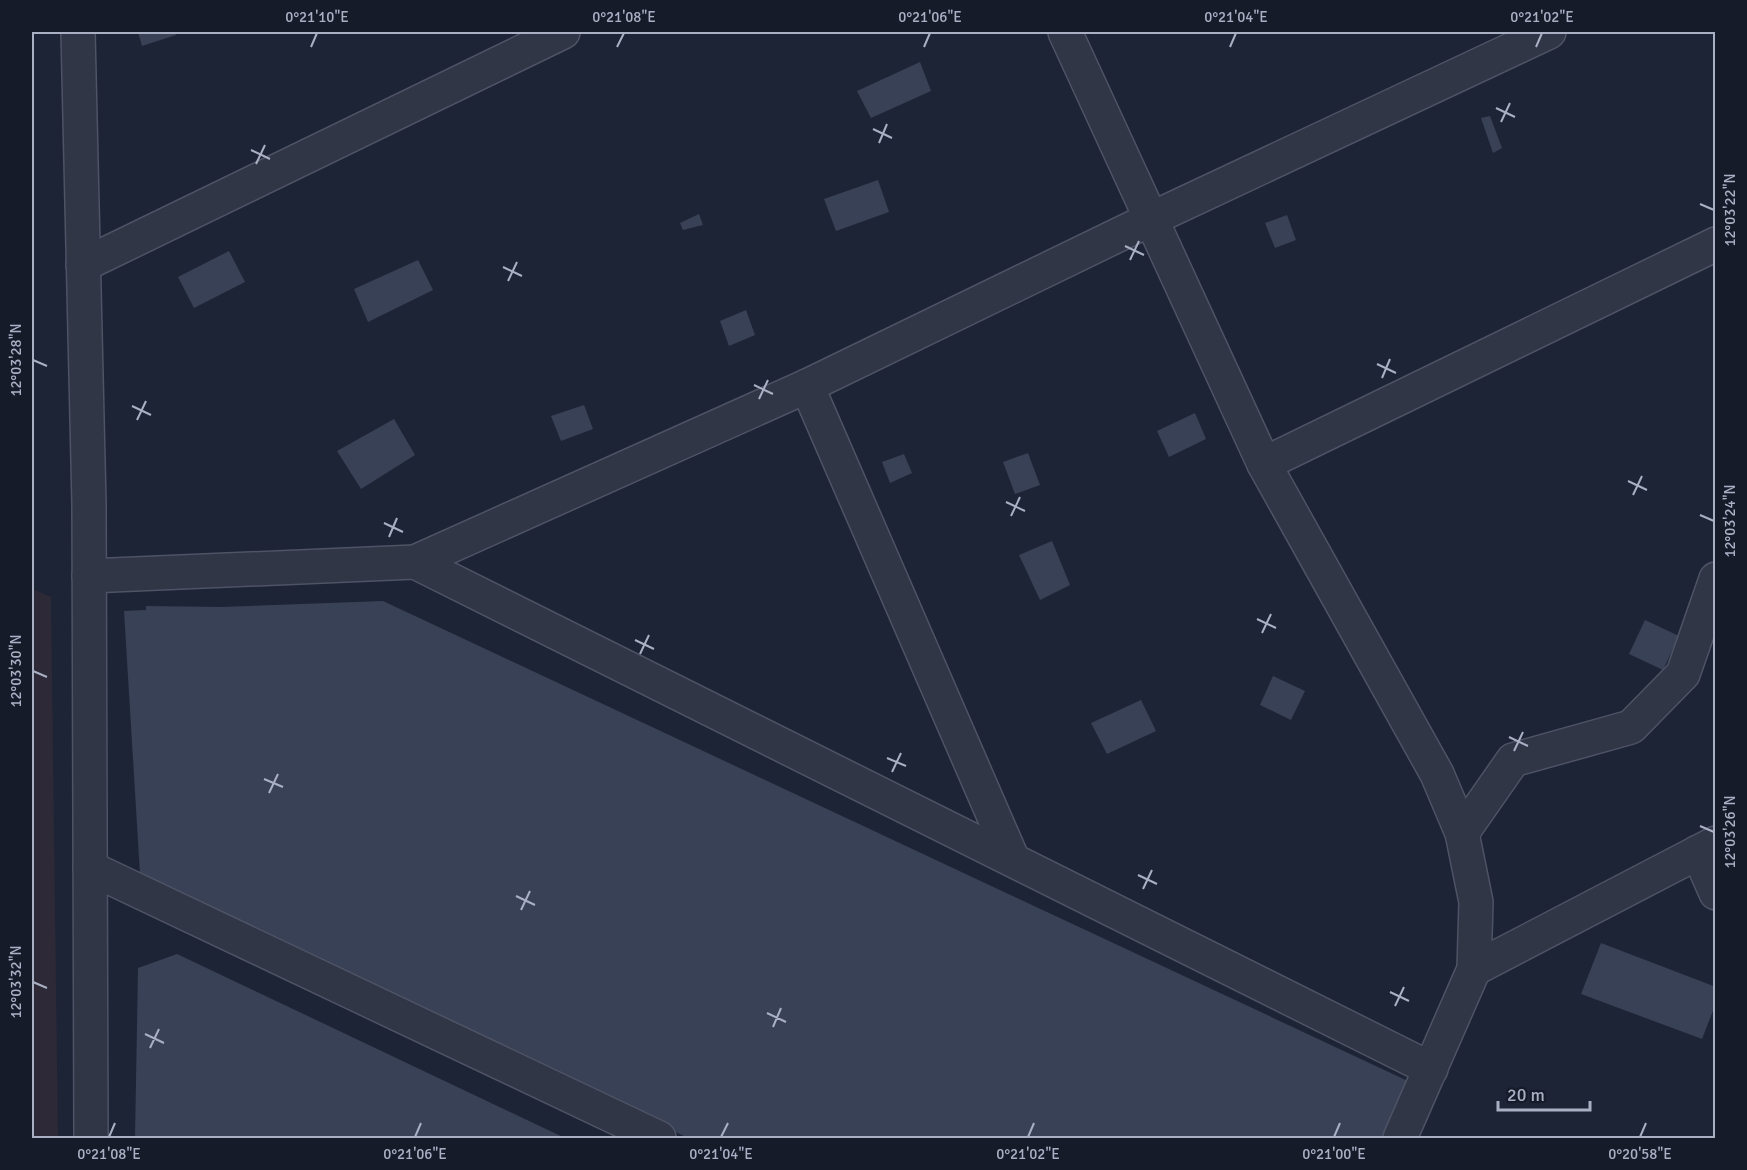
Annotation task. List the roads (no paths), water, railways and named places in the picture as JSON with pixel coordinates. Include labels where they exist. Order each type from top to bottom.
[{"type":"street","points":[[78,32],[89,576],[91,1138]]},
{"type":"street","points":[[83,266],[563,32]]},
{"type":"street","points":[[1065,32],[1264,464],[1437,774],[1462,833],[1476,902],[1474,969],[1400,1138]]},
{"type":"street","points":[[89,576],[415,562],[807,386],[1151,219],[1549,32]]},
{"type":"street","points":[[1264,464],[1716,244]]},
{"type":"street","points":[[807,386],[1012,858]]},
{"type":"street","points":[[415,562],[1431,1069]]},
{"type":"street","points":[[1462,833],[1513,759],[1631,728],[1683,674],[1716,579]]},
{"type":"street","points":[[1474,969],[1707,847],[1716,893]]},
{"type":"street","points":[[90,868],[659,1138]]}]
